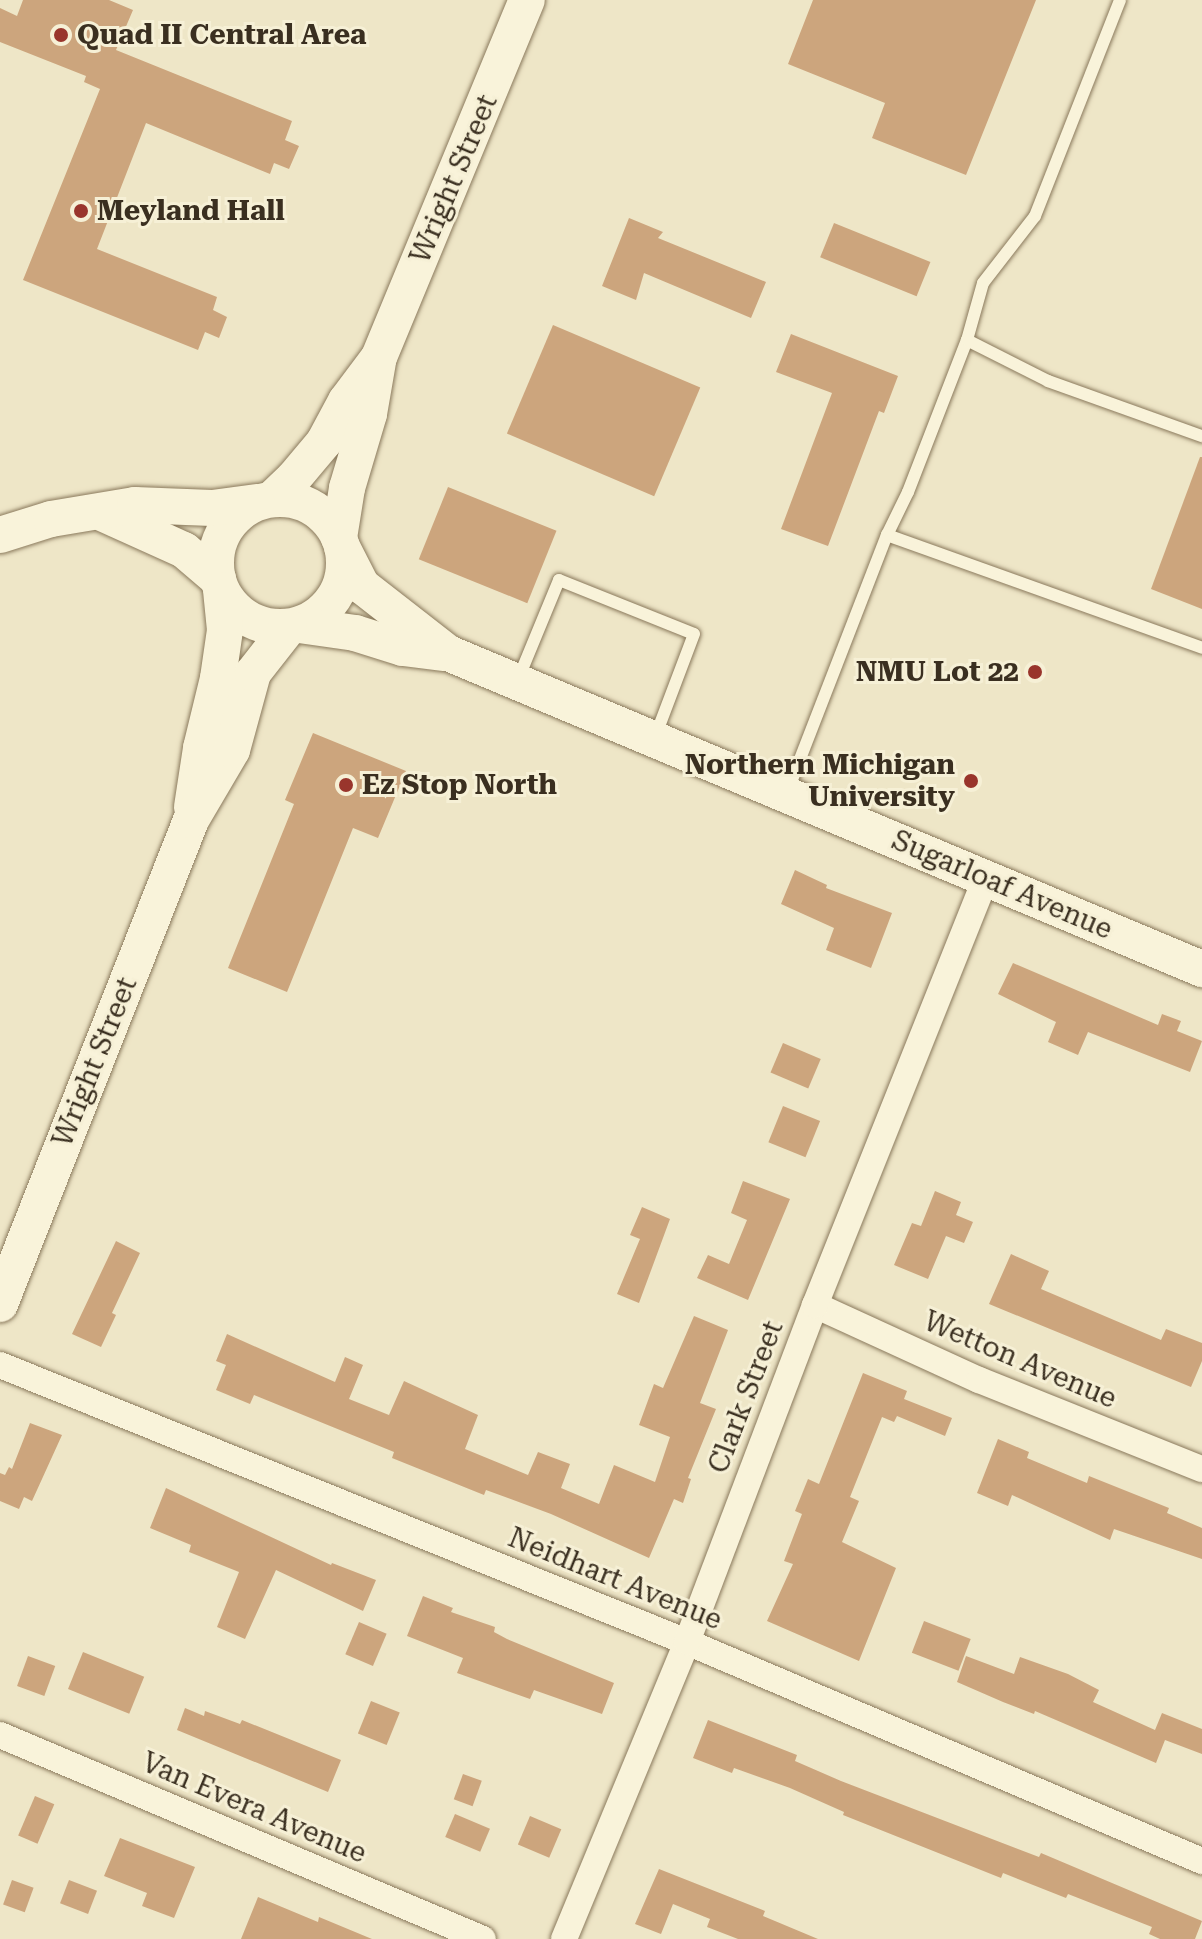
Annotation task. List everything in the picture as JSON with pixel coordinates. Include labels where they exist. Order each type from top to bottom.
[{"type":"main road","name":"Wright Street","points":[[341,542],[345,499],[369,414],[379,357],[527,0]]},
{"type":"main road","name":"Wright Street","points":[[264,501],[293,479],[324,442],[346,401],[379,357]]},
{"type":"main road","points":[[0,535],[51,519],[102,513],[135,505],[212,508],[297,500],[315,508],[330,521],[341,542],[343,576],[338,592],[326,609],[294,626],[269,627],[250,620],[233,608],[219,585],[184,550],[102,513]]},
{"type":"main road","points":[[219,585],[215,559],[225,529],[239,513],[264,501]]},
{"type":"main road","name":"Sugarloaf Avenue","points":[[341,542],[362,586],[448,653],[1202,969]]},
{"type":"main road","name":"Wright Street","points":[[191,820],[201,748],[218,678],[225,630],[219,585]]},
{"type":"main road","name":"Wright Street","points":[[0,1304],[191,820],[232,750],[253,673],[294,626]]},
{"type":"main road","name":"Sugarloaf Avenue","points":[[294,626],[355,633],[403,648],[448,653]]},
{"type":"street","name":"Clark Street","points":[[564,1939],[687,1642],[815,1305],[986,878]]},
{"type":"street","name":"Wetton Avenue","points":[[815,1305],[979,1380],[1202,1469]]},
{"type":"street","name":"Neidhart Avenue","points":[[0,1365],[687,1642],[1202,1861]]},
{"type":"street","name":"Van Evera Avenue","points":[[0,1735],[483,1939]]},
{"type":"lane","points":[[786,795],[967,340],[983,283],[1035,216],[1120,0]]},
{"type":"lane","points":[[967,340],[1048,381],[1202,436]]},
{"type":"lane","points":[[887,535],[1202,648]]},
{"type":"lane","points":[[517,682],[559,580],[694,634],[654,740]]},
{"type":"building","name":"Meyland Hall","points":[[23,0],[109,0],[133,10],[116,50],[292,121],[285,140],[299,146],[289,169],[274,163],[270,174],[146,123],[97,249],[217,297],[213,310],[227,317],[219,338],[205,332],[198,350],[23,280],[100,89],[84,82],[86,76],[0,42],[0,8],[17,16]]},
{"type":"building","points":[[813,0],[1036,0],[966,175],[872,138],[885,103],[788,64]]},
{"type":"building","points":[[629,218],[663,232],[658,238],[766,282],[751,318],[644,273],[636,300],[602,286]]},
{"type":"building","points":[[834,223],[930,262],[917,296],[820,257]]},
{"type":"building","points":[[553,325],[700,388],[654,496],[507,434]]},
{"type":"building","points":[[791,334],[898,376],[884,413],[879,411],[828,546],[781,529],[832,393],[776,372]]},
{"type":"building","points":[[1202,457],[1202,609],[1151,589]]},
{"type":"building","points":[[448,487],[556,531],[527,603],[419,559]]},
{"type":"building","points":[[313,733],[406,771],[378,838],[353,828],[287,992],[228,968],[294,804],[285,800]]},
{"type":"building","points":[[795,870],[827,885],[826,888],[892,913],[871,968],[826,950],[834,928],[781,904]]},
{"type":"building","points":[[1013,963],[1158,1025],[1162,1014],[1181,1021],[1177,1031],[1202,1041],[1190,1072],[1088,1032],[1078,1055],[1048,1042],[1056,1022],[998,994]]},
{"type":"building","points":[[783,1043],[821,1059],[808,1088],[770,1072]]},
{"type":"building","points":[[783,1106],[820,1121],[805,1157],[768,1142]]},
{"type":"building","points":[[743,1181],[790,1199],[748,1300],[697,1278],[708,1255],[729,1264],[747,1220],[731,1213]]},
{"type":"building","points":[[935,1191],[961,1202],[956,1215],[973,1222],[964,1243],[946,1236],[928,1279],[894,1265],[912,1223],[921,1226]]},
{"type":"building","points":[[642,1207],[670,1219],[639,1303],[617,1294],[640,1239],[630,1235]]},
{"type":"building","points":[[116,1241],[140,1253],[112,1313],[116,1315],[101,1347],[72,1334]]},
{"type":"building","points":[[1011,1254],[1049,1271],[1041,1289],[1161,1340],[1166,1329],[1202,1343],[1202,1361],[1191,1387],[989,1304]]},
{"type":"building","points":[[694,1316],[728,1330],[700,1403],[716,1409],[688,1478],[691,1479],[683,1503],[674,1499],[649,1558],[551,1514],[486,1490],[484,1495],[392,1458],[394,1452],[254,1395],[250,1404],[216,1390],[226,1365],[216,1361],[227,1334],[335,1382],[345,1357],[363,1365],[349,1399],[389,1415],[404,1381],[478,1415],[465,1449],[528,1475],[538,1452],[570,1464],[561,1488],[599,1504],[614,1465],[655,1482],[670,1437],[639,1425],[654,1384],[663,1388]]},
{"type":"building","points":[[863,1373],[907,1391],[904,1399],[952,1418],[945,1436],[897,1416],[894,1422],[882,1417],[850,1497],[859,1501],[842,1542],[896,1568],[859,1661],[767,1621],[793,1564],[784,1561],[802,1514],[795,1511],[808,1479],[819,1484]]},
{"type":"building","points":[[30,1423],[62,1435],[32,1501],[24,1497],[19,1509],[0,1501],[0,1473],[5,1475],[9,1467],[12,1469]]},
{"type":"building","points":[[998,1439],[1029,1452],[1027,1458],[1087,1483],[1089,1476],[1169,1508],[1167,1513],[1202,1528],[1202,1559],[1114,1529],[1110,1540],[1012,1495],[1008,1506],[977,1493]]},
{"type":"building","points":[[166,1488],[331,1565],[376,1580],[363,1611],[276,1570],[245,1639],[217,1627],[239,1572],[189,1552],[191,1545],[150,1528]]},
{"type":"building","points":[[423,1596],[453,1608],[451,1612],[495,1627],[494,1632],[507,1639],[614,1683],[602,1714],[534,1690],[530,1699],[457,1673],[463,1658],[407,1636]]},
{"type":"building","points":[[924,1621],[971,1639],[958,1671],[912,1653]]},
{"type":"building","points":[[359,1622],[387,1634],[373,1666],[345,1654]]},
{"type":"building","points":[[83,1652],[144,1677],[129,1714],[68,1689]]},
{"type":"building","points":[[28,1656],[55,1666],[44,1696],[17,1686]]},
{"type":"building","points":[[966,1656],[1014,1674],[1020,1657],[1068,1674],[1099,1690],[1093,1702],[1155,1730],[1162,1713],[1202,1729],[1202,1754],[1165,1740],[1156,1763],[1035,1711],[1034,1714],[1003,1702],[957,1682]]},
{"type":"building","points":[[371,1701],[400,1713],[387,1745],[358,1733]]},
{"type":"building","points":[[185,1708],[204,1716],[205,1711],[240,1724],[242,1720],[341,1760],[328,1792],[177,1730]]},
{"type":"building","points":[[708,1720],[797,1755],[795,1761],[841,1781],[1039,1857],[1041,1853],[1202,1921],[1195,1939],[1160,1939],[1149,1934],[1152,1927],[1068,1894],[1066,1898],[1003,1873],[1001,1878],[843,1815],[844,1812],[790,1788],[734,1768],[732,1773],[693,1758]]},
{"type":"building","points":[[463,1774],[482,1781],[473,1806],[454,1799]]},
{"type":"building","points":[[35,1796],[54,1804],[38,1844],[18,1836]]},
{"type":"building","points":[[455,1814],[490,1829],[480,1852],[445,1837]]},
{"type":"building","points":[[530,1816],[561,1829],[549,1858],[518,1845]]},
{"type":"building","points":[[120,1838],[195,1867],[174,1918],[142,1906],[147,1893],[104,1876]]},
{"type":"building","points":[[659,1869],[765,1911],[763,1916],[818,1939],[738,1939],[707,1927],[710,1919],[673,1904],[661,1934],[635,1924]]},
{"type":"building","points":[[12,1880],[34,1888],[25,1912],[3,1904]]},
{"type":"building","points":[[69,1880],[97,1891],[88,1914],[60,1903]]},
{"type":"building","points":[[258,1897],[318,1922],[319,1917],[372,1939],[241,1939]]},
{"type":"place","name":"Quad II Central Area","points":[[61,35]]},
{"type":"place","name":"Meyland Hall","points":[[81,211]]},
{"type":"place","name":"NMU Lot 22","points":[[1035,672]]},
{"type":"place","name":"Northern Michigan University","points":[[971,781]]},
{"type":"place","name":"Ez Stop North","points":[[346,785]]}]
